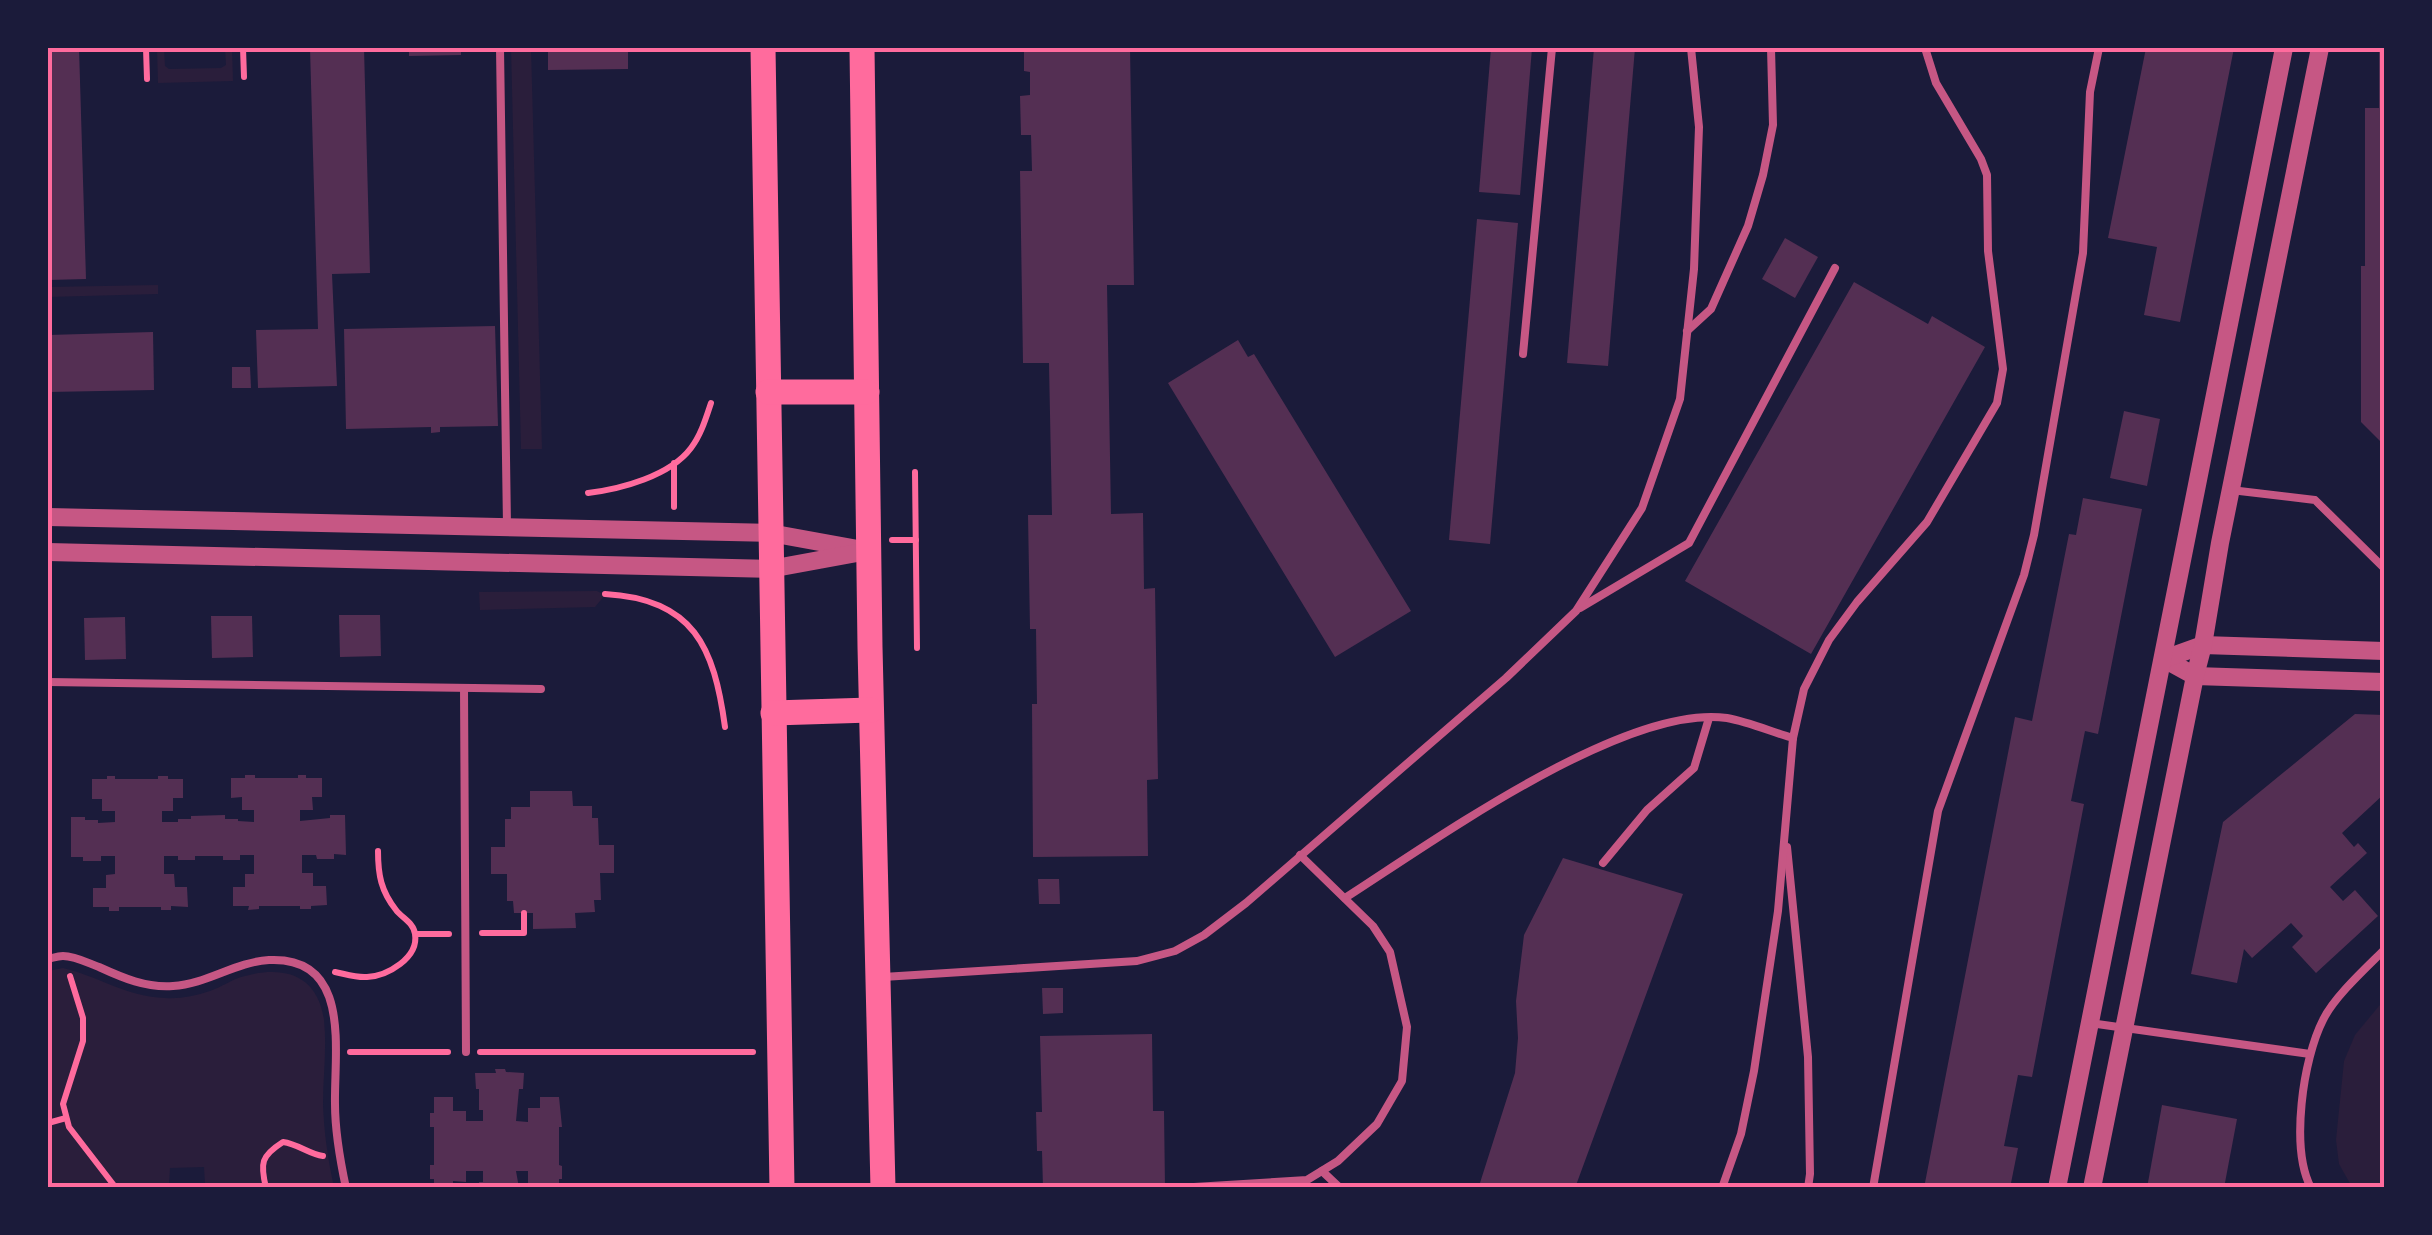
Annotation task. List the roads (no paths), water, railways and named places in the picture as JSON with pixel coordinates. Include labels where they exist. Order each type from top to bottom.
[{"type":"main road","points":[[763,48],[782,1188]]},
{"type":"main road","points":[[862,48],[871,710],[884,1188]]},
{"type":"main road","points":[[768,392],[866,392]]},
{"type":"main road","points":[[773,713],[871,710]]},
{"type":"street","points":[[2057,1188],[2284,48]]},
{"type":"street","points":[[2092,1188],[2320,48]]},
{"type":"street","points":[[48,517],[770,532],[868,550]]},
{"type":"street","points":[[48,552],[770,569],[868,550]]},
{"type":"street","points":[[2164,659],[2203,645],[2384,651]]},
{"type":"street","points":[[2164,659],[2194,676],[2384,682]]},
{"type":"lane","points":[[500,48],[507,526]]},
{"type":"lane","points":[[1523,354],[1552,48]]},
{"type":"lane","points":[[879,978],[1137,961],[1175,950],[1204,935],[1506,678],[1576,610],[1642,508],[1680,399],[1694,268],[1699,126],[1690,48]]},
{"type":"lane","points":[[1687,331],[1711,310],[1748,226],[1763,176],[1773,124],[1771,48]]},
{"type":"lane","points":[[1722,1188],[1741,1134],[1754,1071],[1778,911],[1793,738],[1804,689],[1829,640],[1927,522],[1997,403],[2003,369],[1988,251],[1987,175],[1936,83],[1925,48]]},
{"type":"lane","points":[[1873,1188],[1938,811],[2024,574],[2034,535],[2083,252],[2090,92],[2099,48]]},
{"type":"lane","points":[[1576,610],[1689,542],[1835,268]]},
{"type":"lane","points":[[2231,490],[2315,500],[2384,568]]},
{"type":"lane","points":[[48,682],[541,689]]},
{"type":"lane","points":[[464,688],[466,1052]]},
{"type":"lane","points":[[1345,898],[1502,798],[1610,740],[1682,719],[1709,718],[1726,718],[1793,738]]},
{"type":"lane","points":[[1603,863],[1646,810],[1694,768],[1709,718]]},
{"type":"lane","points":[[1785,828],[1808,1058],[1808,1188]]},
{"type":"lane","points":[[1194,1188],[1306,1180],[1338,1161],[1377,1124],[1402,1081],[1407,1027],[1390,952],[1373,926],[1300,855]]},
{"type":"lane","points":[[2311,1188],[2304,1175],[2300,1141],[2310,1054],[2324,1016],[2384,950]]},
{"type":"lane","points":[[48,959],[63,956],[83,960],[144,985],[169,986],[190,984],[243,964],[268,960],[308,967],[322,983],[336,1020],[335,1106],[346,1188]]},
{"type":"lane","points":[[2090,1023],[2310,1054]]},
{"type":"lane","points":[[1322,1170],[1340,1188]]}]
